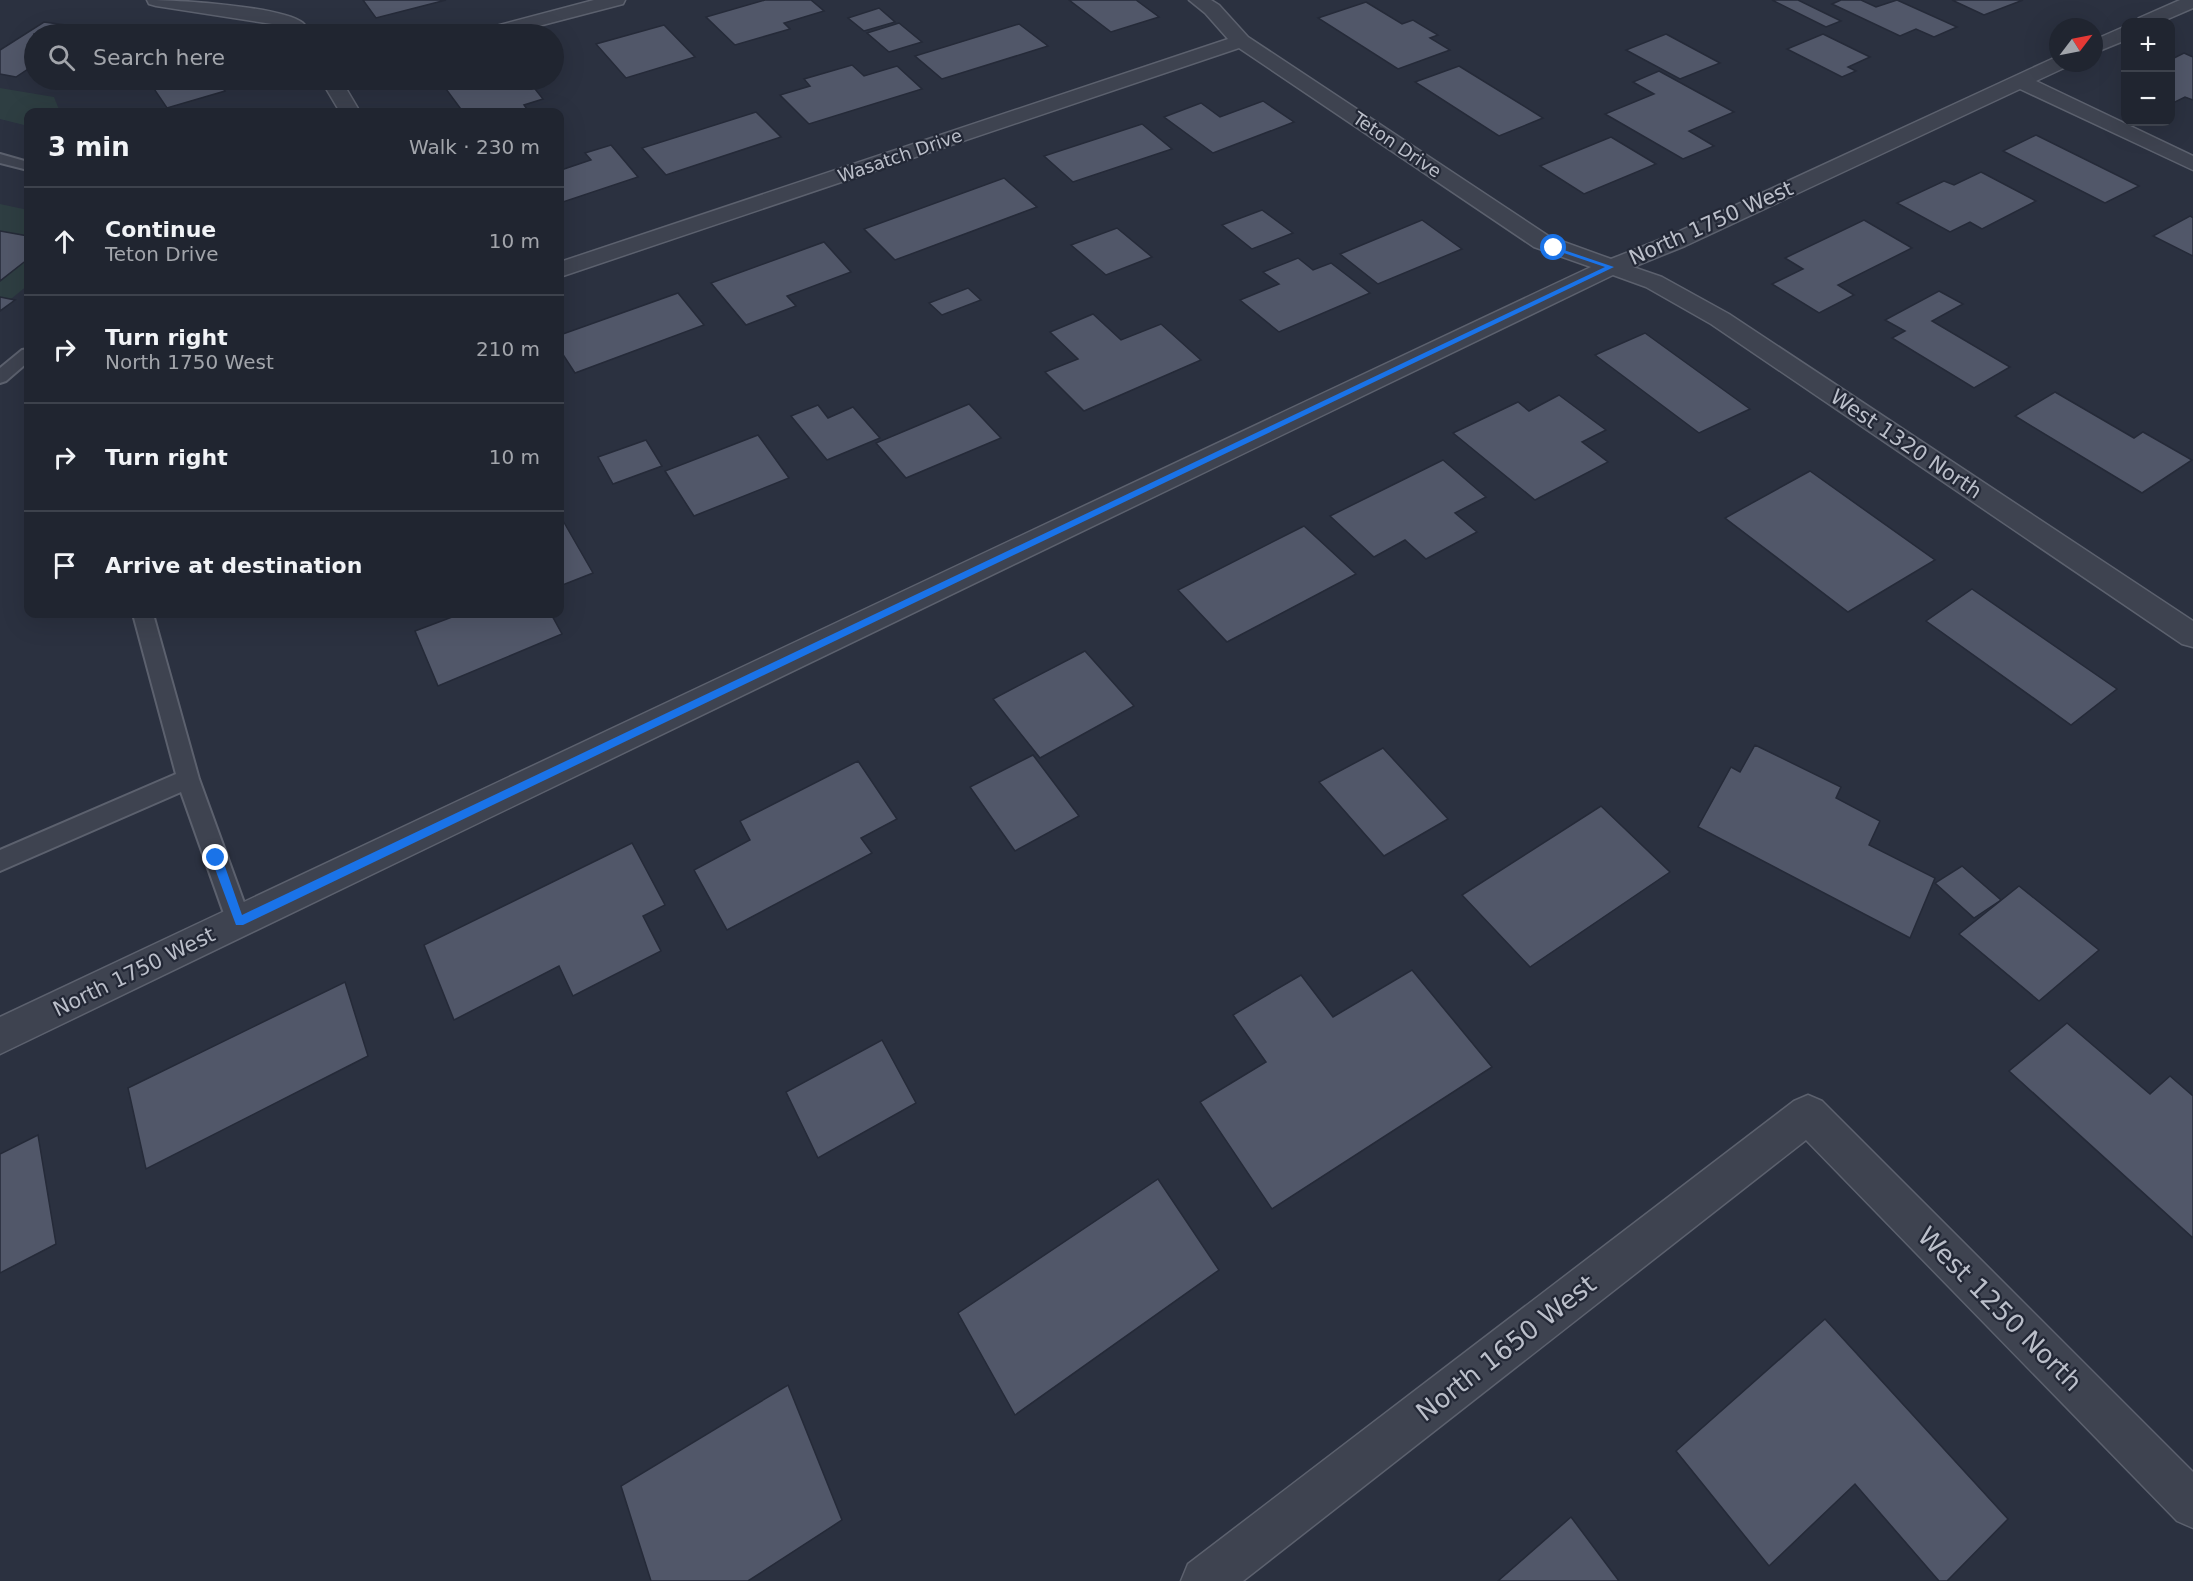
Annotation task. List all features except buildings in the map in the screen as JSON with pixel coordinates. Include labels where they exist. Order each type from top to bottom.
[{"type":"street","points":[[156,0],[276,19],[290,24]]},
{"type":"street","points":[[526,24],[616,0]]},
{"type":"street","name":"Teton Drive","points":[[1198,0],[1212,9],[1241,41],[1542,242],[1611,267]]},
{"type":"street","points":[[2155,18],[2193,1]]},
{"type":"street","points":[[2103,43],[2121,34]]},
{"type":"street","name":"Wasatch Drive","points":[[564,269],[1241,41]]},
{"type":"street","name":"North 1750 West","points":[[0,1036],[1611,267],[1677,241],[2049,68]]},
{"type":"street","points":[[2020,81],[2193,164]]},
{"type":"street","points":[[337,90],[348,108]]},
{"type":"street","name":"West 1320 North","points":[[1611,267],[1654,282],[1720,319],[2193,636]]},
{"type":"street","name":"West 1250 North","points":[[1808,1114],[2193,1505]]},
{"type":"street","name":"North 1650 West","points":[[1205,1581],[1808,1114]]},
{"type":"lane","points":[[0,158],[24,165]]},
{"type":"lane","points":[[0,377],[24,357]]},
{"type":"lane","points":[[144,618],[188,778],[239,922]]},
{"type":"lane","points":[[0,861],[188,778]]},
{"type":"shaded area","points":[[0,88],[54,97],[58,108],[24,108],[24,125],[0,119]]},
{"type":"shaded area","points":[[0,204],[24,209],[24,288],[0,308]]},
{"type":"route","points":[[216,858],[239,922],[1611,267],[1554,248]]}]
